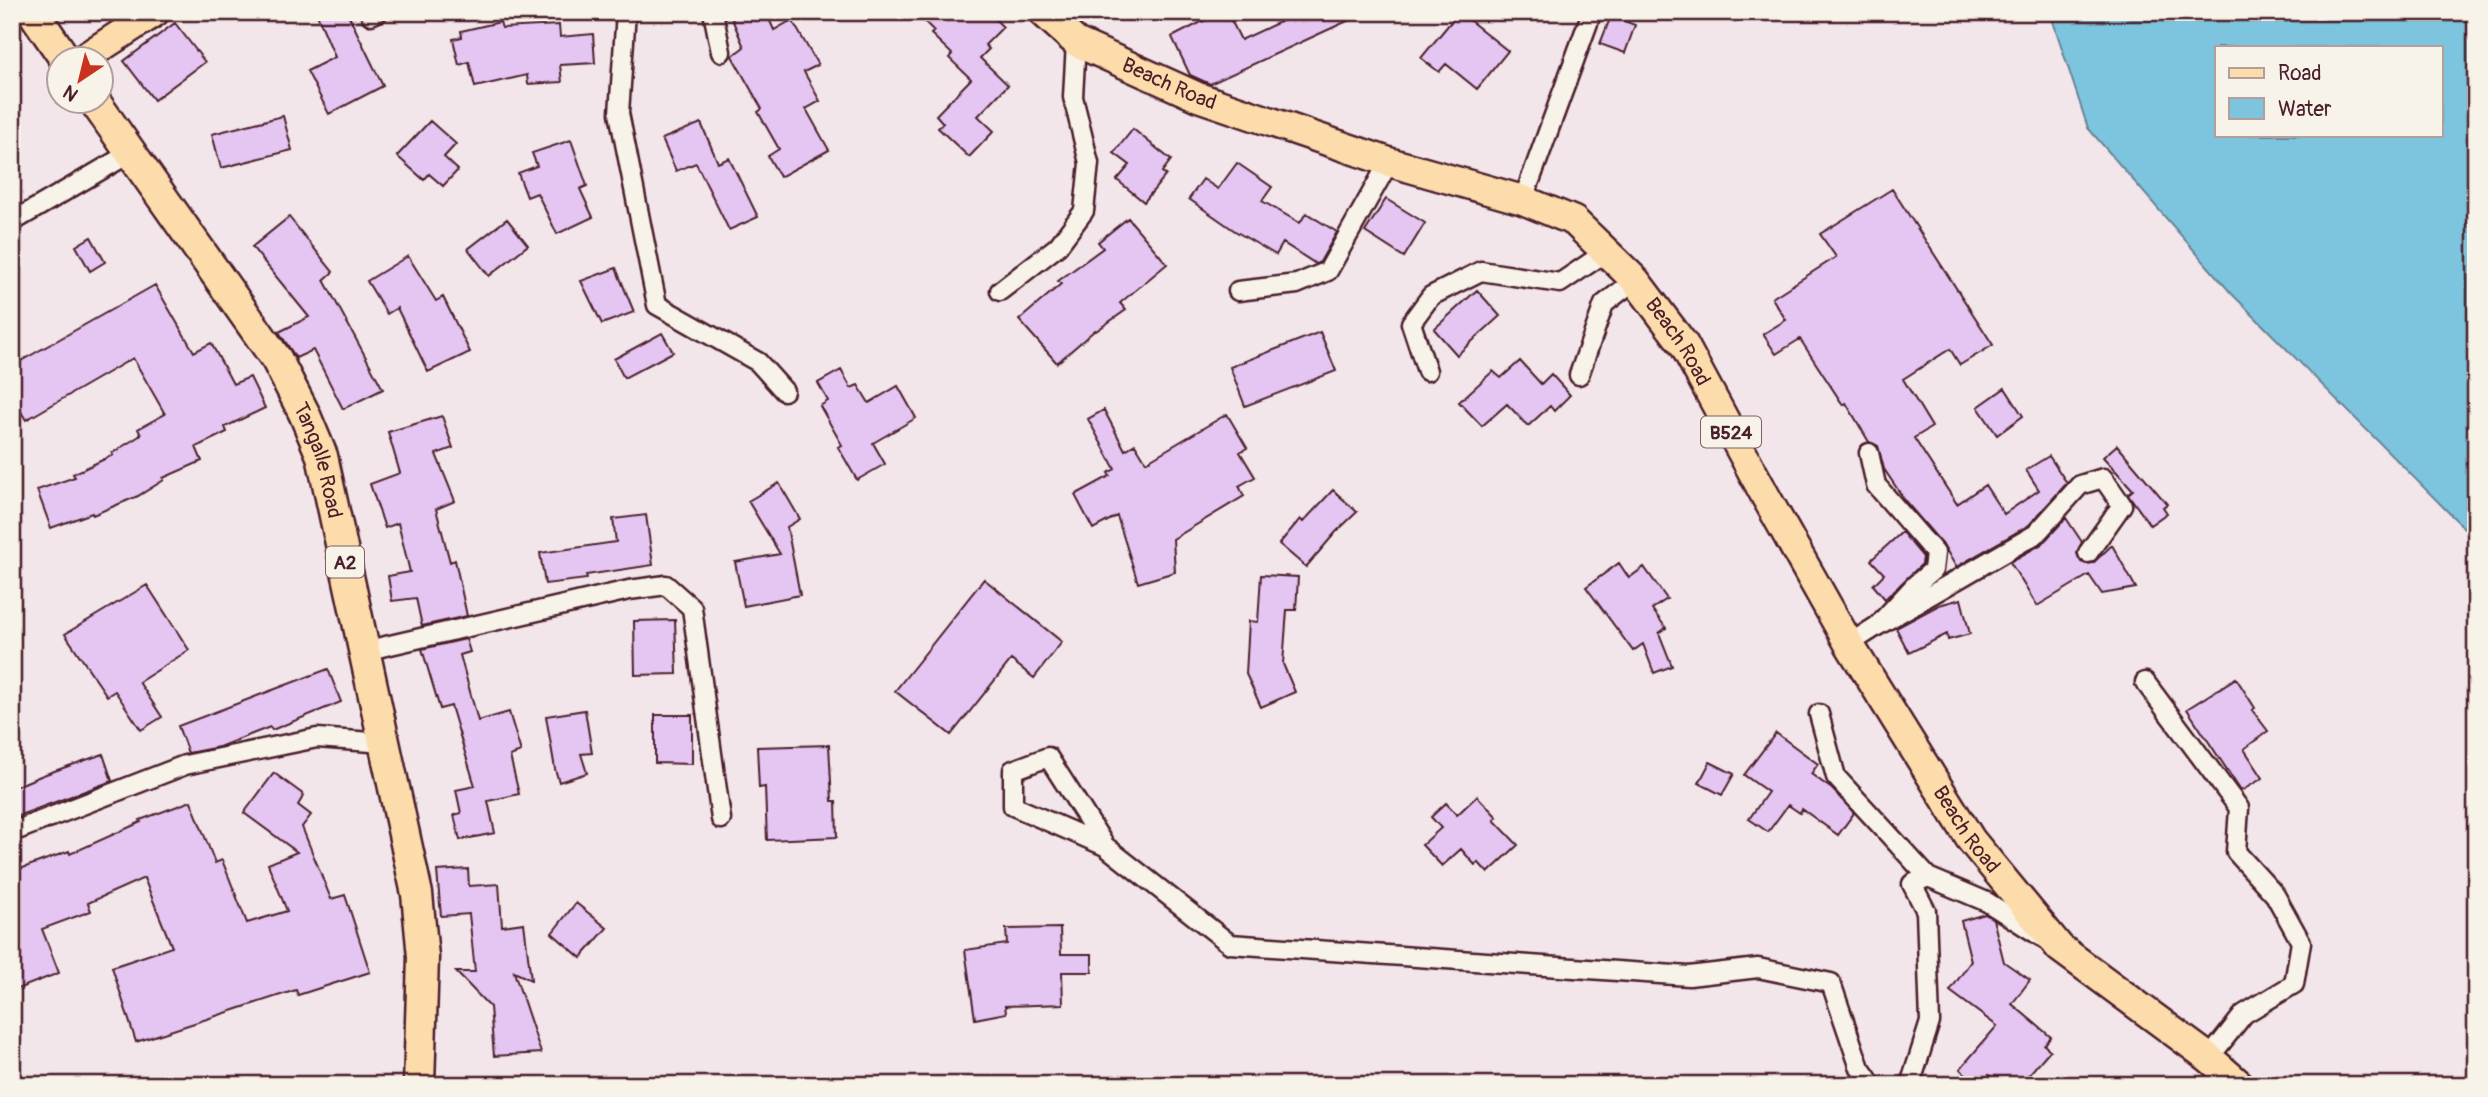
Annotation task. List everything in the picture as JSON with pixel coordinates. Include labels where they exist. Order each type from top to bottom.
[{"type":"highway","points":[[33,12],[56,46]]},
{"type":"highway","name":"Tangalle Road","points":[[105,116],[277,360],[322,456],[417,894],[422,957],[419,1085]]},
{"type":"main road","points":[[103,46],[155,12]]},
{"type":"main road","name":"Beach Road","points":[[1043,12],[1076,42],[1198,97],[1389,162],[1523,200],[1574,221],[1635,280],[1684,345],[1849,644],[1971,840],[2060,948],[2209,1058],[2240,1085]]},
{"type":"street","points":[[626,12],[619,113],[657,305],[758,362],[784,391]]},
{"type":"street","points":[[713,12],[721,52]]},
{"type":"street","points":[[1523,200],[1592,12]]},
{"type":"street","points":[[1000,290],[1058,246],[1084,211],[1089,163],[1073,97],[1076,42]]},
{"type":"street","points":[[12,222],[130,153]]},
{"type":"street","points":[[1238,290],[1297,284],[1328,271],[1389,162]]},
{"type":"street","points":[[1427,372],[1411,323],[1431,296],[1481,271],[1560,283],[1606,252]]},
{"type":"street","points":[[1579,375],[1604,304],[1635,280]]},
{"type":"street","points":[[1869,453],[1876,485],[1935,553],[1933,570],[1915,585],[1877,626]]},
{"type":"street","points":[[1849,644],[2036,534],[2080,485],[2103,478],[2122,505],[2088,554]]},
{"type":"street","points":[[364,651],[629,590],[666,585],[692,608],[721,819]]},
{"type":"street","points":[[2145,682],[2239,808],[2236,852],[2275,895],[2301,942],[2294,984],[2244,1014],[2209,1058]]},
{"type":"street","points":[[1819,714],[1836,777],[1928,877],[1987,902],[2060,948]]},
{"type":"street","points":[[12,832],[185,765],[317,738],[385,743]]},
{"type":"street","points":[[1105,846],[1048,757],[1013,770],[1013,806],[1105,846],[1230,944],[1689,976],[1758,968],[1831,983],[1860,1068],[1872,1085]]},
{"type":"street","points":[[1910,1085],[1930,1022],[1926,911],[1913,884],[1928,877]]},
{"type":"water","points":[[2050,12],[2476,12],[2476,540],[2231,293],[2088,128]]},
{"type":"building","points":[[316,12],[347,12],[383,86],[329,114],[307,71],[335,57]]},
{"type":"building","points":[[729,12],[766,12],[774,30],[792,20],[818,65],[804,72],[820,101],[806,109],[829,150],[780,177],[768,156],[779,149],[758,112],[762,109],[732,56],[744,47]]},
{"type":"building","points":[[915,12],[988,12],[1003,27],[985,45],[989,49],[980,58],[1008,85],[978,116],[994,131],[969,157],[938,128],[943,123],[936,115],[971,79],[949,58],[952,54],[931,34],[934,31]]},
{"type":"building","points":[[1221,12],[1227,12],[1241,40],[1301,12],[1367,12],[1210,84],[1190,75],[1172,37]]},
{"type":"building","points":[[1459,12],[1508,51],[1477,89],[1446,64],[1439,72],[1421,58]]},
{"type":"building","points":[[1611,16],[1635,25],[1625,53],[1600,44]]},
{"type":"building","points":[[500,22],[502,28],[559,25],[560,37],[593,34],[595,63],[560,65],[562,82],[528,84],[527,75],[475,87],[469,62],[459,65],[453,39],[462,37],[461,31]]},
{"type":"building","points":[[175,23],[205,62],[154,100],[124,61]]},
{"type":"building","points":[[283,116],[292,150],[221,168],[212,134]]},
{"type":"building","points":[[430,121],[456,144],[444,157],[458,170],[443,186],[429,174],[424,180],[397,156]]},
{"type":"building","points":[[701,123],[718,163],[729,158],[758,217],[729,230],[696,163],[676,171],[662,139]]},
{"type":"building","points":[[1133,129],[1171,160],[1162,172],[1166,175],[1144,202],[1117,180],[1130,165],[1114,153]]},
{"type":"building","points":[[571,140],[587,186],[580,189],[593,217],[557,234],[537,193],[527,197],[518,173],[537,166],[532,153]]},
{"type":"building","points":[[1237,163],[1272,187],[1262,201],[1300,223],[1306,213],[1337,232],[1320,262],[1316,264],[1283,243],[1276,255],[1189,199],[1203,179],[1218,189]]},
{"type":"building","points":[[1892,189],[1993,345],[1960,365],[1950,349],[1903,379],[1932,427],[1914,438],[1957,504],[1985,485],[2004,514],[2039,490],[2026,470],[2049,456],[2067,483],[2029,525],[1956,567],[1944,546],[1906,502],[1884,469],[1878,446],[1869,442],[1846,403],[1843,405],[1800,339],[1776,354],[1763,334],[1786,320],[1772,298],[1836,257],[1820,234]]},
{"type":"building","points":[[1386,199],[1425,223],[1404,257],[1365,232]]},
{"type":"building","points":[[289,217],[333,272],[324,280],[383,389],[343,409],[313,350],[296,358],[279,332],[309,317],[252,247]]},
{"type":"building","points":[[1128,218],[1167,264],[1120,303],[1126,310],[1095,330],[1057,363],[1019,320],[1061,284],[1058,281],[1103,248],[1098,242]]},
{"type":"building","points":[[507,219],[528,245],[489,276],[468,249]]},
{"type":"building","points":[[91,237],[105,262],[90,271],[76,246]]},
{"type":"building","points":[[408,256],[436,301],[443,297],[470,352],[428,372],[397,308],[387,314],[367,281]]},
{"type":"building","points":[[616,268],[634,312],[602,324],[581,281]]},
{"type":"building","points":[[155,285],[194,352],[211,343],[233,384],[250,377],[265,408],[225,427],[227,432],[196,447],[202,461],[163,478],[164,480],[138,496],[93,515],[92,513],[51,528],[37,490],[75,477],[73,474],[113,455],[112,453],[141,435],[138,429],[165,414],[133,358],[26,420],[12,397],[12,366]]},
{"type":"building","points":[[1477,290],[1500,316],[1457,355],[1434,329]]},
{"type":"building","points":[[1320,332],[1336,371],[1245,406],[1230,367]]},
{"type":"building","points":[[662,333],[673,352],[624,378],[614,359]]},
{"type":"building","points":[[1520,361],[1541,384],[1551,374],[1570,395],[1554,411],[1550,406],[1528,426],[1507,404],[1482,426],[1459,402],[1493,371],[1501,378]]},
{"type":"building","points":[[841,370],[851,388],[858,385],[869,403],[898,386],[916,418],[873,443],[885,464],[857,480],[838,447],[842,445],[820,406],[828,401],[818,383]]},
{"type":"building","points":[[2005,388],[2023,416],[1997,435],[1978,407]]},
{"type":"building","points":[[1104,410],[1125,450],[1135,444],[1146,462],[1227,414],[1247,448],[1240,452],[1255,477],[1239,486],[1244,496],[1173,539],[1175,572],[1138,583],[1117,516],[1093,529],[1075,495],[1110,476],[1108,473],[1115,469],[1088,419]]},
{"type":"building","points":[[442,416],[453,448],[436,454],[455,501],[436,509],[450,562],[455,560],[467,616],[422,626],[416,598],[392,601],[388,576],[410,572],[398,523],[385,528],[370,484],[400,473],[388,432]]},
{"type":"building","points":[[2117,445],[2167,504],[2163,507],[2167,513],[2150,525],[2128,494],[2133,490],[2103,457]]},
{"type":"building","points":[[779,483],[800,519],[787,527],[800,595],[744,606],[735,562],[780,554],[748,501]]},
{"type":"building","points":[[1333,490],[1357,512],[1306,567],[1279,544],[1300,519],[1303,522]]},
{"type":"building","points":[[646,515],[653,565],[586,575],[587,579],[545,584],[540,553],[616,542],[613,519]]},
{"type":"building","points":[[2066,518],[2082,542],[2077,553],[2081,562],[2093,563],[2112,545],[2136,588],[2102,594],[2089,575],[2037,606],[2010,562],[2042,544]]},
{"type":"building","points":[[1902,532],[1923,557],[1922,564],[1885,599],[1873,585],[1884,574],[1871,560]]},
{"type":"building","points":[[1619,563],[1629,578],[1644,567],[1667,599],[1652,609],[1666,628],[1659,633],[1672,666],[1654,673],[1643,644],[1633,651],[1586,587]]},
{"type":"building","points":[[1261,575],[1298,577],[1296,610],[1287,610],[1283,664],[1295,692],[1261,707],[1246,674],[1249,621],[1258,622]]},
{"type":"building","points":[[984,579],[1062,642],[1034,678],[1011,660],[951,735],[895,691]]},
{"type":"building","points":[[147,585],[189,650],[139,682],[162,717],[141,730],[115,691],[107,696],[65,634]]},
{"type":"building","points":[[1961,599],[1970,634],[1948,640],[1947,634],[1909,653],[1896,628],[1939,605]]},
{"type":"building","points":[[675,620],[677,674],[635,675],[634,621]]},
{"type":"building","points":[[466,639],[470,652],[460,655],[478,721],[509,712],[521,752],[510,756],[519,794],[488,801],[495,833],[460,840],[454,815],[461,813],[456,790],[475,786],[451,706],[440,709],[422,649]]},
{"type":"building","points":[[328,669],[341,702],[272,730],[270,727],[219,747],[188,753],[178,726]]},
{"type":"building","points":[[2236,678],[2255,708],[2252,710],[2268,731],[2244,749],[2263,778],[2241,791],[2187,709]]},
{"type":"building","points":[[585,710],[592,753],[581,754],[587,773],[559,782],[546,716]]},
{"type":"building","points":[[655,715],[692,715],[692,764],[655,763]]},
{"type":"building","points":[[1776,733],[1818,764],[1811,774],[1832,789],[1854,813],[1838,835],[1802,809],[1800,813],[1788,805],[1768,832],[1749,819],[1768,792],[1744,775]]},
{"type":"building","points":[[829,745],[832,801],[836,801],[837,837],[767,840],[765,787],[759,788],[757,747]]},
{"type":"building","points":[[103,754],[112,781],[12,818],[12,788]]},
{"type":"building","points":[[1710,762],[1734,774],[1722,795],[1699,783]]},
{"type":"building","points":[[274,773],[304,795],[298,805],[311,815],[302,827],[331,899],[345,895],[370,972],[298,995],[296,990],[136,1042],[112,967],[172,947],[144,878],[88,903],[91,911],[42,929],[59,973],[12,991],[12,872],[69,851],[70,854],[141,822],[140,820],[191,801],[215,863],[222,860],[247,923],[287,911],[268,864],[297,852],[244,813]]},
{"type":"building","points":[[1477,796],[1497,817],[1494,820],[1518,845],[1488,873],[1478,862],[1475,865],[1461,849],[1442,866],[1422,845],[1441,828],[1431,817],[1446,803],[1457,815]]},
{"type":"building","points":[[468,869],[469,886],[499,884],[502,926],[524,923],[531,980],[514,972],[541,1053],[494,1056],[490,1007],[456,972],[475,972],[469,914],[441,916],[437,871]]},
{"type":"building","points":[[576,903],[607,928],[581,958],[552,933]]},
{"type":"building","points":[[1985,914],[1993,919],[2004,962],[2030,980],[2012,1004],[2051,1037],[2044,1045],[2050,1050],[2020,1085],[1999,1085],[1989,1075],[1978,1085],[1960,1069],[1997,1026],[1950,991],[1971,961],[1961,921]]},
{"type":"building","points":[[1060,928],[1061,954],[1092,954],[1092,972],[1062,972],[1063,1004],[1005,1006],[1006,1013],[975,1019],[965,950],[1007,944],[1006,929]]}]
